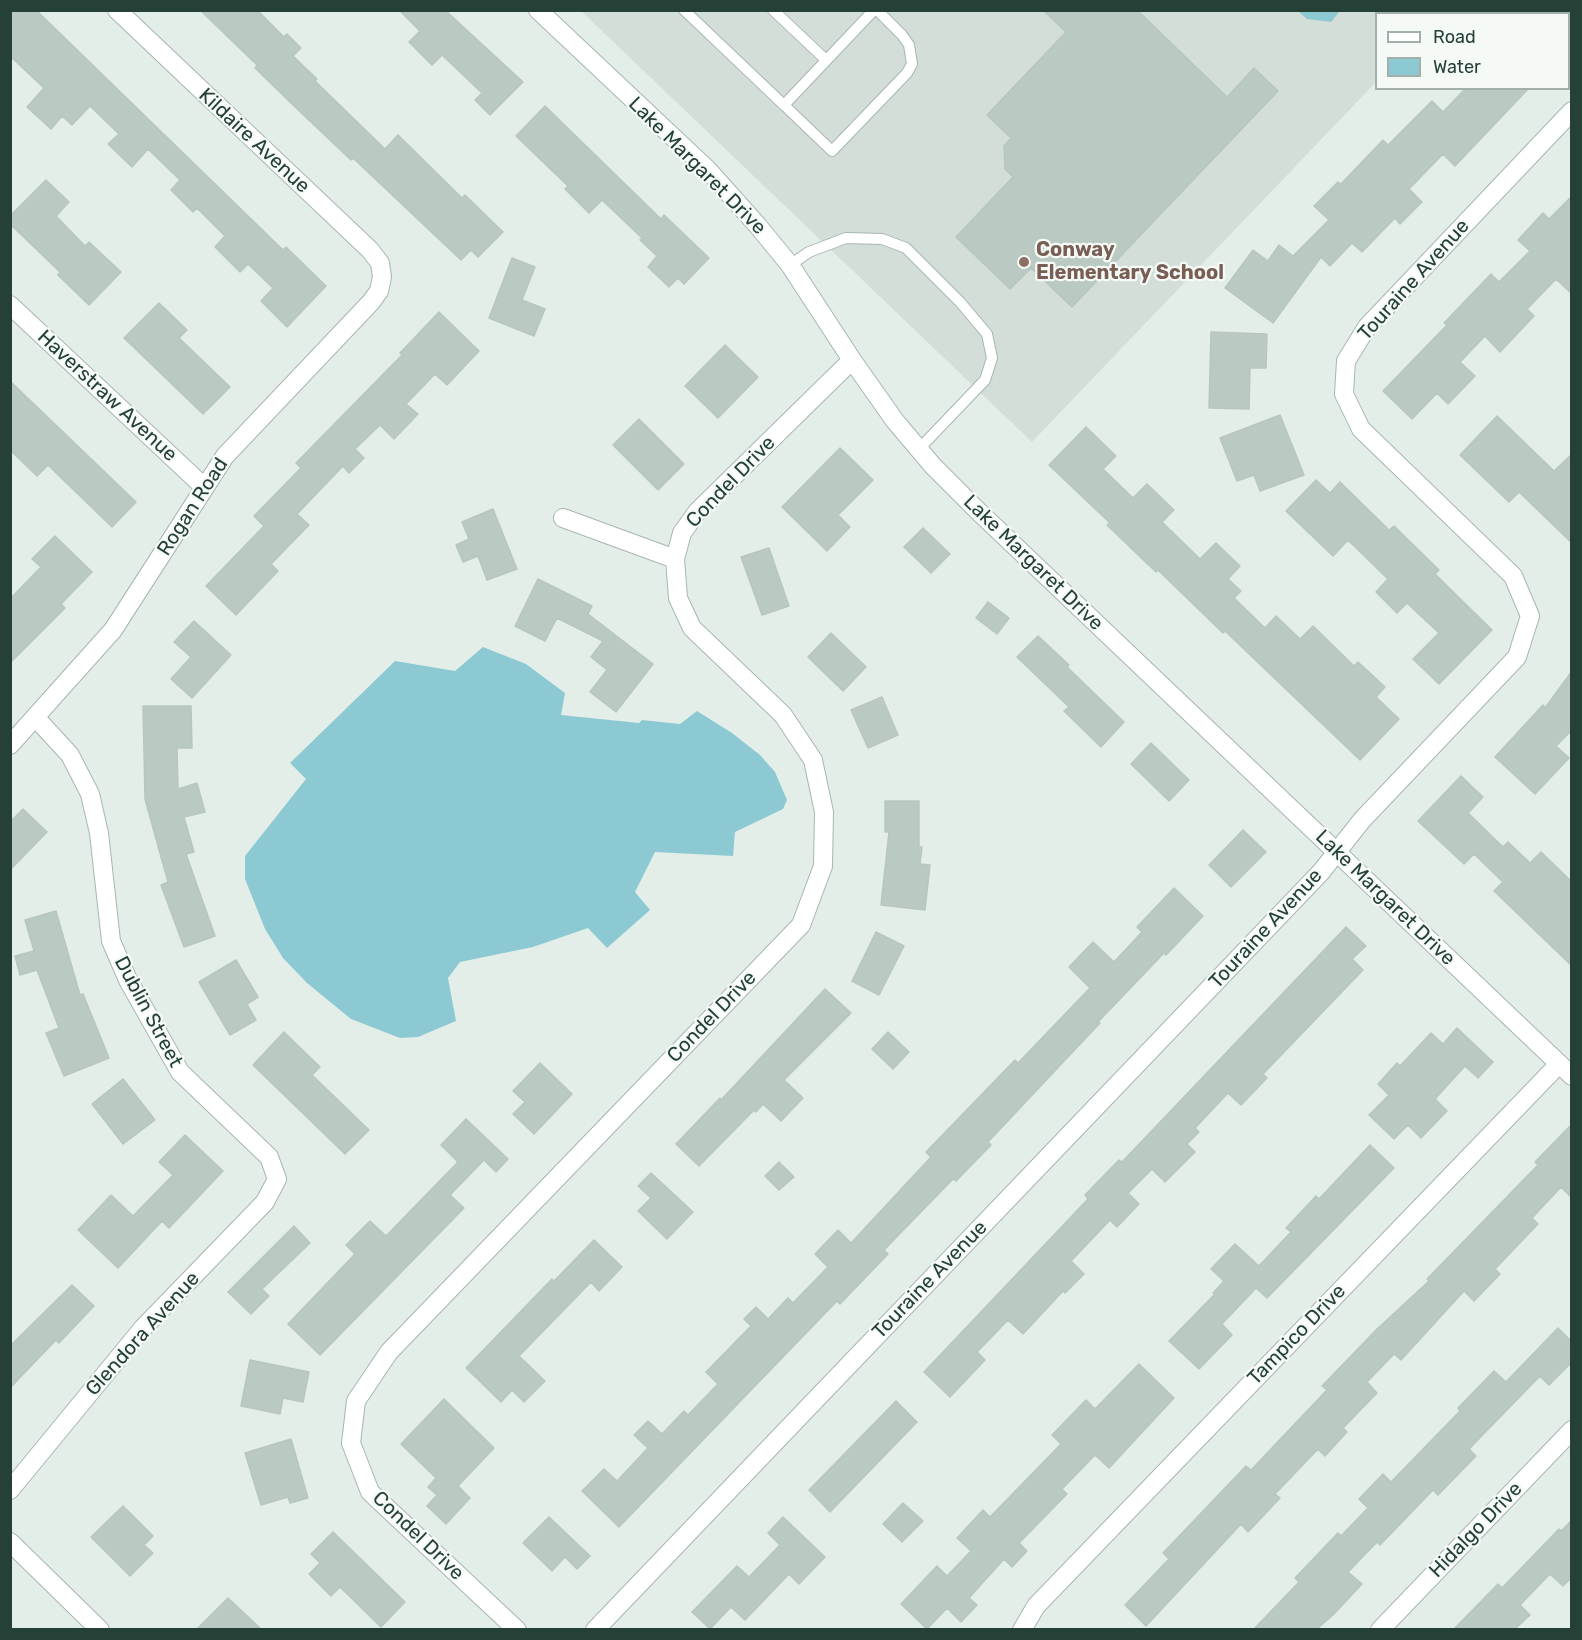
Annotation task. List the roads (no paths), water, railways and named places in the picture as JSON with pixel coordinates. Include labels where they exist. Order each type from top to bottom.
[{"type":"street","name":"Kildaire Avenue","points":[[117,10],[370,250],[380,263],[382,277]]},
{"type":"street","name":"Lake Margaret Drive","points":[[542,12],[708,170],[758,225],[790,265],[895,421],[976,510],[1565,1070]]},
{"type":"street","name":"Touraine Avenue","points":[[595,1629],[1313,881],[1362,820],[1517,657],[1530,615],[1513,576],[1361,429],[1344,394],[1346,361],[1367,327],[1572,111]]},
{"type":"street","name":"Rogan Road","points":[[10,745],[113,630],[225,456],[371,302],[379,291],[382,277]]},
{"type":"street","name":"Haverstraw Avenue","points":[[10,305],[204,487]]},
{"type":"street","name":"Condel Drive","points":[[517,1629],[370,1491],[351,1443],[356,1401],[389,1352],[801,925],[823,866],[824,812],[813,760],[783,715],[692,628],[678,598],[675,559],[682,533],[697,512],[852,360]]},
{"type":"street","points":[[563,518],[675,559]]},
{"type":"street","name":"Dublin Street","points":[[36,718],[70,755],[90,794],[99,833],[111,941],[128,980],[180,1072],[269,1157],[277,1179]]},
{"type":"street","name":"Tampico Drive","points":[[1022,1629],[1035,1606],[1565,1070]]},
{"type":"street","name":"Glendora Avenue","points":[[10,1490],[144,1328],[265,1202],[277,1179]]},
{"type":"street","name":"Hidalgo Drive","points":[[1380,1629],[1572,1430]]},
{"type":"street","points":[[10,1542],[100,1629]]},
{"type":"lane","points":[[684,10],[832,151],[907,73],[912,64],[909,45],[902,35],[875,10],[784,105]]},
{"type":"lane","points":[[773,10],[826,60]]},
{"type":"lane","points":[[790,265],[810,252],[846,238],[882,239],[906,248],[960,302],[987,333],[992,357],[985,380],[919,449]]},
{"type":"water","points":[[1298,11],[1340,11],[1331,22],[1307,19]]},
{"type":"water","points":[[483,647],[526,664],[565,693],[561,715],[639,723],[642,720],[680,724],[697,711],[732,733],[760,755],[775,772],[787,800],[783,809],[735,832],[733,856],[655,852],[635,892],[650,910],[607,948],[588,928],[533,947],[460,962],[448,978],[456,1021],[418,1037],[400,1038],[351,1019],[307,983],[283,958],[265,929],[245,879],[245,856],[306,779],[290,763],[395,661],[455,671]]},
{"type":"place","name":"Conway Elementary School","points":[[1024,262]]}]
